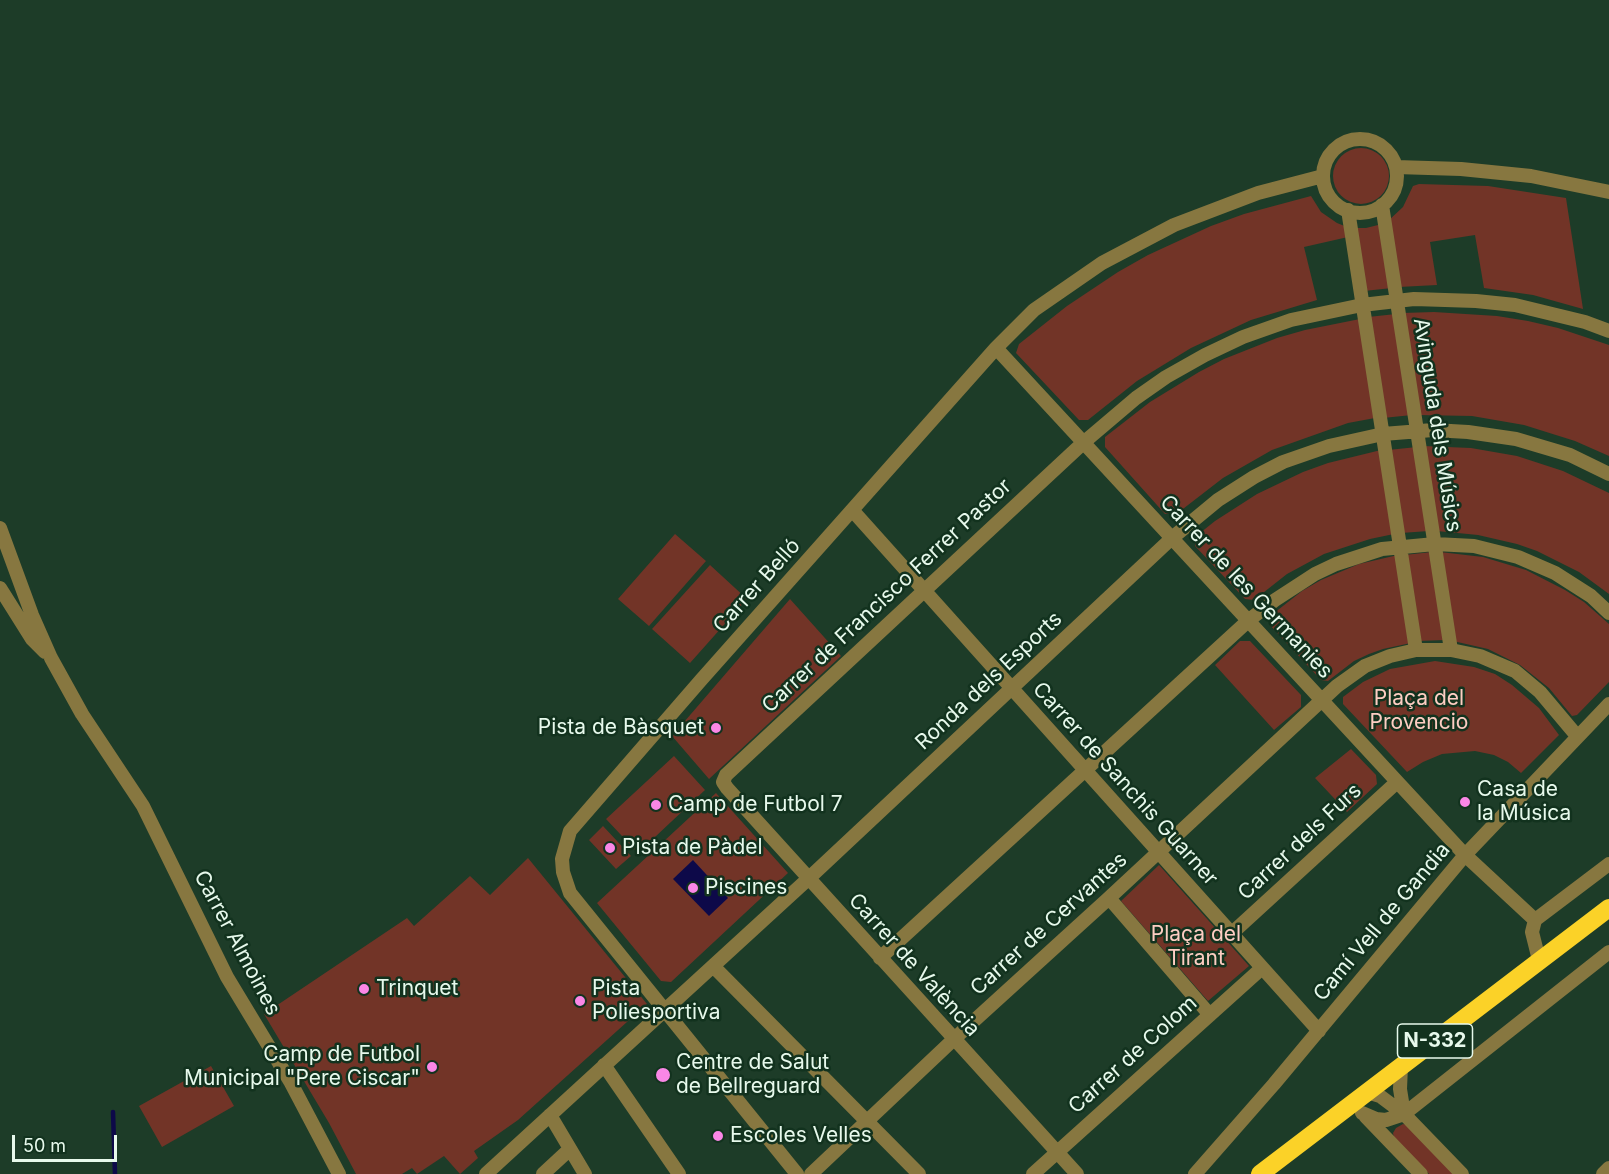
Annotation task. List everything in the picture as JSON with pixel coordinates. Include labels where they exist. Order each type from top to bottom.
[{"type":"highway","name":"N-332","points":[[1260,1174],[1360,1103],[1401,1066],[1609,908]]},
{"type":"street","points":[[1360,138],[1382,145],[1390,154],[1396,167],[1396,184],[1389,200],[1382,206],[1367,212],[1348,210],[1335,202],[1329,196],[1323,177],[1330,154],[1348,140],[1360,138]]},
{"type":"street","points":[[1396,167],[1461,169],[1531,176],[1609,192]]},
{"type":"street","name":"Carrer Belló","points":[[665,1010],[570,893],[563,872],[562,859],[570,831],[577,822],[996,348],[1034,310],[1129,248],[1174,225],[1258,194],[1323,177]]},
{"type":"street","name":"Avinguda dels Músics","points":[[1382,206],[1451,650]]},
{"type":"street","points":[[1348,210],[1416,650]]},
{"type":"street","name":"Carrer de Francisco Ferrer Pastor","points":[[723,782],[734,767],[1083,442],[1136,398],[1204,355],[1291,320],[1362,305],[1397,301],[1445,299],[1515,305],[1585,322],[1609,331]]},
{"type":"street","name":"Carrer de les Germanies","points":[[996,348],[1465,855],[1535,920]]},
{"type":"street","name":"Ronda dels Esports","points":[[486,1174],[808,879],[1172,538],[1218,500],[1254,477],[1283,462],[1329,446],[1383,434],[1417,430],[1468,432],[1516,439],[1570,455],[1609,474]]},
{"type":"street","name":"Carrer de Sanchis Guarner","points":[[853,511],[1319,1030]]},
{"type":"street","points":[[0,528],[32,615],[51,658]]},
{"type":"street","points":[[880,958],[1249,620],[1315,574],[1363,555],[1401,547],[1435,544],[1474,546],[1518,557],[1555,573],[1591,596],[1609,614]]},
{"type":"street","points":[[0,588],[32,639],[51,658]]},
{"type":"street","points":[[1322,700],[1365,666],[1390,656],[1416,650],[1451,650],[1480,656],[1515,671],[1551,703],[1577,736]]},
{"type":"street","name":"Carrer Almoines","points":[[51,658],[82,714],[143,806],[227,977],[291,1083],[339,1174]]},
{"type":"street","name":"Carrer de Cervantes","points":[[811,1174],[1322,700]]},
{"type":"street","name":"Camí Vell de Gandia","points":[[1195,1174],[1274,1084],[1465,855],[1609,704]]},
{"type":"street","name":"Carrer de València","points":[[723,782],[808,879],[1077,1174]]},
{"type":"street","name":"Carrer dels Furs","points":[[1231,934],[1397,782]]},
{"type":"street","points":[[1539,960],[1532,932],[1535,920],[1609,864]]},
{"type":"street","points":[[1109,898],[1210,1015]]},
{"type":"street","points":[[1360,1103],[1376,1119],[1386,1120],[1404,1114],[1609,952]]},
{"type":"street","points":[[713,966],[919,1174]]},
{"type":"street","name":"Carrer de Colom","points":[[1033,1174],[1262,968]]},
{"type":"street","points":[[665,1010],[797,1174]]},
{"type":"street","points":[[604,1065],[679,1174]]},
{"type":"street","points":[[1401,1066],[1400,1089],[1404,1114]]},
{"type":"street","points":[[1360,1103],[1380,1096],[1404,1114],[1462,1174]]},
{"type":"street","points":[[1360,1103],[1421,1174]]},
{"type":"street","points":[[550,1115],[585,1174]]},
{"type":"street","points":[[543,1174],[570,1149]]},
{"type":"street","points":[[1603,1174],[1609,1168]]},
{"type":"green space","points":[[1361,148],[1372,150],[1381,156],[1387,165],[1389,176],[1387,187],[1381,196],[1372,202],[1361,204],[1350,202],[1341,196],[1335,187],[1333,176],[1335,165],[1341,156],[1350,150]]},
{"type":"green space","points":[[1419,184],[1488,186],[1566,198],[1583,309],[1533,295],[1484,288],[1475,235],[1430,242],[1437,285],[1399,287],[1388,221],[1403,207],[1413,186]]},
{"type":"green space","points":[[1311,196],[1321,212],[1347,227],[1348,237],[1304,247],[1317,300],[1251,320],[1191,348],[1137,381],[1088,420],[1079,420],[1016,353],[1019,344],[1067,306],[1148,255],[1211,226],[1244,214]]},
{"type":"green space","points":[[1382,224],[1392,288],[1364,291],[1354,228]]},
{"type":"green space","points":[[1434,312],[1497,316],[1528,321],[1558,328],[1609,345],[1609,456],[1575,441],[1524,425],[1472,416],[1418,415],[1402,313]]},
{"type":"green space","points":[[1396,314],[1412,415],[1383,418],[1368,317]]},
{"type":"green space","points":[[1360,319],[1375,418],[1348,423],[1272,450],[1223,478],[1179,512],[1165,514],[1105,447],[1105,437],[1150,402],[1224,359],[1277,338]]},
{"type":"green space","points":[[1423,446],[1471,448],[1517,456],[1563,471],[1609,493],[1609,594],[1579,572],[1537,551],[1478,535],[1437,531]]},
{"type":"green space","points":[[1417,447],[1429,531],[1401,533],[1388,450]]},
{"type":"green space","points":[[1381,450],[1394,534],[1324,554],[1287,574],[1254,600],[1245,599],[1195,546],[1195,537],[1257,494],[1328,463]]},
{"type":"green space","points":[[675,534],[706,561],[649,626],[618,599]]},
{"type":"green space","points":[[1432,552],[1446,640],[1417,641],[1404,555]]},
{"type":"green space","points":[[1440,552],[1483,557],[1526,570],[1584,602],[1609,624],[1609,682],[1577,715],[1572,716],[1549,688],[1520,665],[1488,649],[1453,641]]},
{"type":"green space","points":[[1398,555],[1411,643],[1369,654],[1354,661],[1328,681],[1321,680],[1269,624],[1269,617],[1302,591],[1321,580],[1359,564]]},
{"type":"green space","points":[[710,565],[747,599],[690,663],[652,629]]},
{"type":"green space","points":[[790,599],[841,656],[709,779],[672,736]]},
{"type":"green space","points":[[1240,641],[1250,641],[1301,695],[1301,707],[1274,730],[1215,665]]},
{"type":"green space","name":"Plaça del Provencio","points":[[1435,661],[1474,667],[1495,674],[1539,708],[1559,735],[1521,773],[1508,762],[1494,755],[1475,751],[1442,754],[1407,772],[1343,704],[1343,697],[1363,682],[1390,669]]},
{"type":"green space","points":[[1351,749],[1376,775],[1377,784],[1347,812],[1315,778]]},
{"type":"green space","name":"Camp de Futbol 7","points":[[674,756],[705,790],[638,853],[606,819]]},
{"type":"green space","name":"Piscines","points":[[716,793],[788,873],[671,982],[661,981],[597,903]]},
{"type":"green space","name":"Pista de Pàdel","points":[[603,826],[631,856],[616,869],[589,840]]},
{"type":"green space","points":[[528,858],[647,1004],[518,1120],[474,1151],[478,1158],[460,1174],[444,1156],[417,1174],[412,1168],[402,1174],[356,1174],[329,1123],[264,1014],[407,918],[414,926],[470,876],[490,895]]},
{"type":"green space","name":"Plaça del Tirant","points":[[1159,865],[1249,966],[1208,1001],[1121,901]]},
{"type":"green space","points":[[211,1066],[234,1106],[162,1147],[139,1106]]},
{"type":"green space","points":[[1403,1124],[1407,1125],[1454,1174],[1429,1174],[1394,1138],[1393,1133],[1396,1128]]},
{"type":"shaded area","points":[[693,860],[728,898],[709,916],[673,879]]},
{"type":"waterway","points":[[113,1112],[115,1174]]},
{"type":"place","name":"Pista de Bàsquet","points":[[716,728]]},
{"type":"place","name":"Casa de la Música","points":[[1465,802]]},
{"type":"place","name":"Camp de Futbol 7","points":[[656,805]]},
{"type":"place","name":"Pista de Pàdel","points":[[610,848]]},
{"type":"place","name":"Piscines","points":[[693,888]]},
{"type":"place","name":"Trinquet","points":[[364,989]]},
{"type":"place","name":"Pista Poliesportiva","points":[[580,1001]]},
{"type":"place","name":"Camp de Futbol Municipal \"Pere Ciscar\"","points":[[432,1067]]},
{"type":"place","name":"Centre de Salut de Bellreguard","points":[[663,1075]]},
{"type":"place","name":"Escoles Velles","points":[[718,1136]]}]
